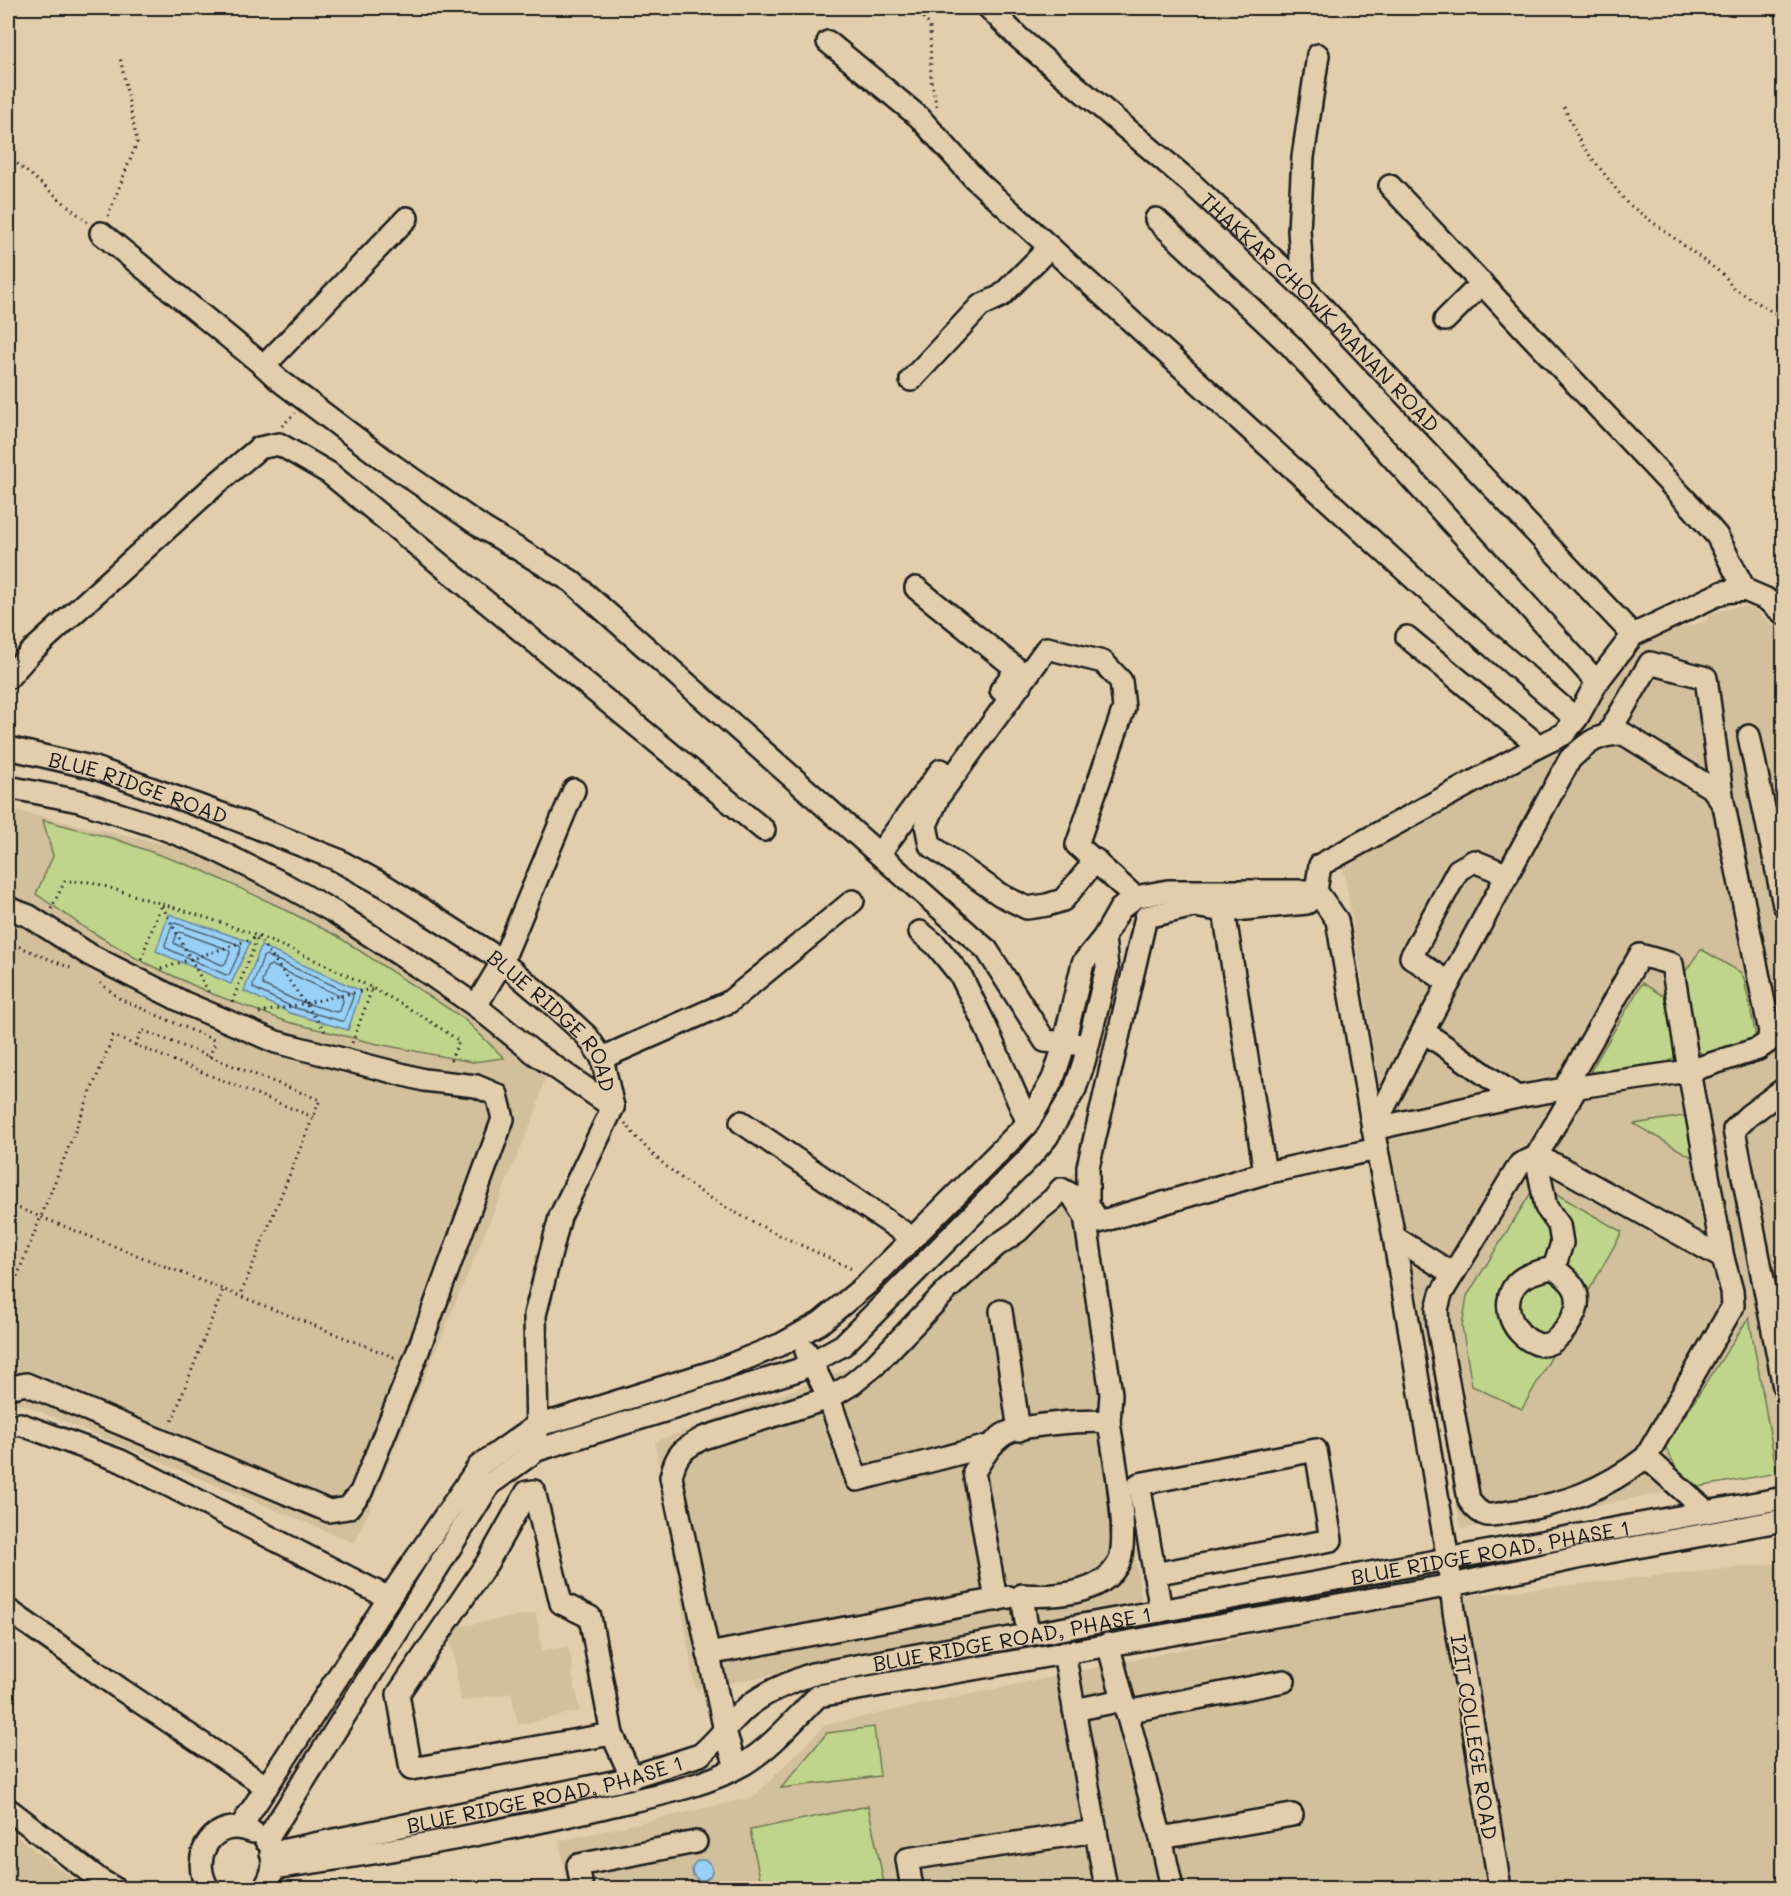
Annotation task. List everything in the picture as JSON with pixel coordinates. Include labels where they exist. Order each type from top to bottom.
[{"type":"street","name":"THAKKAR CHOWK MANAN ROAD","points":[[989,8],[1019,38],[1191,183],[1303,287],[1633,635]]},
{"type":"street","points":[[828,42],[919,117],[975,179],[1419,583],[1576,719]]},
{"type":"street","points":[[1303,287],[1299,230],[1303,158],[1318,55]]},
{"type":"street","points":[[1390,186],[1717,536],[1745,590]]},
{"type":"street","points":[[264,366],[407,218]]},
{"type":"street","points":[[1156,219],[1290,345],[1597,682]]},
{"type":"street","points":[[101,233],[279,380],[385,460],[483,528],[571,581],[987,950],[1045,1041],[1088,1045]]},
{"type":"street","points":[[911,380],[980,306],[1001,296],[1050,247]]},
{"type":"street","points":[[1444,320],[1482,283]]},
{"type":"street","points":[[8,678],[31,652],[224,478],[260,448],[279,444],[329,473],[764,830]]},
{"type":"street","points":[[879,854],[1017,669],[916,588]]},
{"type":"street","points":[[1319,896],[1320,864],[1564,734],[1576,719],[1597,682],[1633,635],[1723,592],[1745,590],[1766,599],[1784,614]]},
{"type":"street","points":[[1407,637],[1539,746]]},
{"type":"street","points":[[1096,860],[1063,900],[1027,908],[999,894],[930,844],[926,825],[939,796],[1047,648],[1103,662],[1121,681],[1124,708],[1077,845],[1096,860],[1135,897]]},
{"type":"street","points":[[1319,896],[1224,911],[1194,906],[1146,917],[1088,1167],[1088,1205],[1099,1222],[1517,1097],[1689,1071],[1758,1049],[1768,1042],[1770,1032],[1724,806],[1706,678],[1650,663],[1608,734]]},
{"type":"street","points":[[1375,1139],[1423,1031],[1570,759],[1589,741],[1608,734],[1624,734],[1713,789],[1724,806]]},
{"type":"street","points":[[1749,736],[1784,905]]},
{"type":"street","name":"BLUE RIDGE ROAD","points":[[8,748],[95,768],[230,817],[336,859],[424,909],[502,962],[586,1036],[602,1058],[613,1107]]},
{"type":"street","name":"BLUE RIDGE ROAD","points":[[8,788],[79,801],[210,847],[336,913],[476,1006],[533,1052],[613,1107]]},
{"type":"street","points":[[476,1006],[502,962],[574,790]]},
{"type":"street","points":[[1449,983],[1411,957],[1458,870],[1474,861],[1508,874]]},
{"type":"street","points":[[240,1828],[389,1598],[479,1466],[537,1425],[715,1371],[798,1335],[840,1309],[1028,1123],[1053,1079],[1083,963],[1104,937],[1120,909],[1135,897],[1168,891],[1319,896]]},
{"type":"street","name":"I2IT COLLEGE ROAD","points":[[1319,896],[1337,920],[1394,1237],[1500,1888]]},
{"type":"street","points":[[602,1058],[729,1002],[853,901]]},
{"type":"street","points":[[8,908],[29,916],[90,955],[187,1004],[276,1042],[424,1080],[476,1086],[497,1095],[503,1119],[412,1365],[361,1492],[348,1508],[329,1511],[26,1384],[8,1388]]},
{"type":"street","points":[[1224,911],[1265,1173]]},
{"type":"street","points":[[920,932],[936,945],[960,976],[984,1023],[1028,1123]]},
{"type":"street","points":[[264,1888],[270,1880],[270,1854],[490,1484],[537,1450],[798,1370],[843,1345],[1047,1137],[1075,1089],[1088,1045],[1107,968],[1104,937]]},
{"type":"street","points":[[1554,1268],[1562,1243],[1559,1225],[1545,1207],[1536,1157],[1640,955],[1672,964],[1689,1071],[1733,1306],[1646,1457],[1623,1475],[1584,1495],[1534,1509],[1487,1515],[1475,1508],[1469,1500],[1438,1326],[1437,1309],[1441,1294],[1520,1164],[1536,1157],[1556,1165],[1723,1258]]},
{"type":"street","points":[[1423,1031],[1517,1097]]},
{"type":"street","points":[[1784,1089],[1748,1116],[1734,1130],[1784,1387]]},
{"type":"street","points":[[537,1450],[535,1315],[560,1217],[613,1107]]},
{"type":"street","points":[[741,1122],[912,1238]]},
{"type":"street","points":[[708,1654],[1022,1595],[1060,1596],[1083,1590],[1102,1580],[1118,1564],[1123,1546],[1118,1475],[1109,1422],[1111,1394],[1084,1216],[1072,1195],[1061,1189],[1018,1231],[996,1246],[953,1284],[874,1366],[852,1384],[829,1398],[703,1438],[688,1446],[675,1459],[671,1477],[708,1654],[725,1731],[736,1767]]},
{"type":"street","points":[[1394,1237],[1453,1274]]},
{"type":"street","points":[[1001,1311],[1018,1430]]},
{"type":"street","points":[[798,1335],[829,1398],[857,1480],[992,1445]]},
{"type":"street","points":[[996,1600],[974,1472],[992,1445],[1004,1434],[1080,1421],[1109,1422]]},
{"type":"street","points":[[8,1427],[20,1424],[121,1461],[389,1598]]},
{"type":"street","points":[[1154,1574],[1330,1540],[1316,1450],[1139,1484],[1154,1574],[1161,1611]]},
{"type":"street","points":[[1646,1457],[1707,1512]]},
{"type":"street","points":[[612,1734],[411,1768],[398,1694],[487,1563],[527,1492],[534,1491],[561,1603],[590,1617],[612,1734],[632,1778]]},
{"type":"street","name":"BLUE RIDGE ROAD, PHASE 1","points":[[270,1854],[632,1778],[700,1755],[745,1709],[758,1699],[812,1674],[1784,1498]]},
{"type":"street","name":"BLUE RIDGE ROAD, PHASE 1","points":[[270,1854],[321,1861],[528,1825],[668,1792],[716,1776],[744,1763],[763,1749],[818,1696],[1452,1585],[1577,1558],[1784,1520]]},
{"type":"street","points":[[1022,1595],[1028,1635]]},
{"type":"street","points":[[8,1610],[129,1695],[267,1787]]},
{"type":"street","points":[[1108,1644],[1161,1838],[1172,1888]]},
{"type":"street","points":[[1064,1652],[1106,1888]]},
{"type":"street","points":[[1074,1710],[1125,1706],[1284,1681]]},
{"type":"street","points":[[8,1809],[102,1886]]},
{"type":"street","points":[[1161,1838],[1292,1815]]},
{"type":"street","points":[[208,1888],[202,1878],[200,1865],[202,1853],[208,1842],[217,1834],[228,1829],[250,1830],[270,1854]]},
{"type":"street","points":[[912,1888],[907,1859],[1096,1831]]},
{"type":"street","points":[[582,1888],[578,1866],[696,1842]]},
{"type":"path","points":[[916,8],[930,26],[931,80],[938,112]]},
{"type":"path","points":[[8,156],[101,233],[137,142],[120,57]]},
{"type":"path","points":[[1564,107],[1581,144],[1627,203],[1725,276],[1732,287],[1784,319]]},
{"type":"path","points":[[43,925],[65,881],[93,882],[258,936],[424,1016],[459,1041],[441,1082]]},
{"type":"path","points":[[161,905],[224,1020]]},
{"type":"path","points":[[134,977],[161,905]]},
{"type":"path","points":[[134,977],[258,936]]},
{"type":"path","points":[[258,936],[346,1060]]},
{"type":"path","points":[[224,1020],[258,936]]},
{"type":"path","points":[[8,942],[80,972]]},
{"type":"path","points":[[98,982],[120,999],[216,1041],[209,1057]]},
{"type":"path","points":[[259,1013],[372,989]]},
{"type":"path","points":[[346,1060],[372,989]]},
{"type":"path","points":[[135,1045],[142,1030],[320,1100],[240,1296]]},
{"type":"path","points":[[8,1299],[113,1036],[313,1117]]},
{"type":"path","points":[[613,1107],[643,1147],[700,1192],[776,1235],[872,1279]]},
{"type":"path","points":[[8,1204],[412,1365]]},
{"type":"path","points":[[172,1421],[223,1290]]},
{"type":"shaded area","points":[[1751,606],[1783,635],[1783,1472],[1461,1529],[1389,1141],[1342,859],[1576,735],[1637,640],[1708,621],[1707,615],[1736,607]]},
{"type":"shaded area","points":[[8,809],[180,848],[324,918],[456,1005],[545,1077],[536,1111],[355,1543],[22,1404],[8,1406]]},
{"type":"shaded area","points":[[1083,1165],[1142,1605],[695,1689],[655,1442],[851,1368]]},
{"type":"shaded area","points":[[1783,1563],[1783,1888],[567,1888],[559,1841],[754,1797],[825,1725],[1407,1602]]},
{"type":"shaded area","points":[[536,1613],[542,1651],[568,1646],[580,1711],[518,1725],[511,1693],[461,1701],[449,1628]]},
{"type":"shaded area","points":[[8,1830],[57,1867],[87,1888],[8,1888]]},
{"type":"green space","points":[[43,820],[115,839],[199,869],[337,936],[463,1018],[504,1058],[472,1062],[373,1043],[288,1022],[210,993],[139,960],[84,927],[36,894],[53,856]]},
{"type":"green space","points":[[1701,949],[1740,972],[1744,978],[1756,1037],[1753,1044],[1705,1056],[1695,1048],[1685,972]]},
{"type":"green space","points":[[1642,983],[1670,1000],[1677,1055],[1668,1062],[1590,1072]]},
{"type":"green space","points":[[1690,1115],[1697,1160],[1634,1124]]},
{"type":"green space","points":[[1546,1188],[1622,1232],[1522,1409],[1472,1386],[1462,1326],[1467,1296],[1532,1191]]},
{"type":"green space","points":[[1749,1317],[1777,1473],[1687,1489],[1665,1446]]},
{"type":"green space","points":[[874,1727],[880,1776],[781,1788],[827,1733]]},
{"type":"green space","points":[[868,1806],[885,1888],[762,1888],[750,1830]]},
{"type":"water","points":[[169,914],[250,942],[231,984],[156,951]]},
{"type":"water","points":[[261,946],[361,991],[348,1030],[290,1013],[244,991]]},
{"type":"water","points":[[702,1860],[709,1863],[712,1870],[709,1877],[702,1880],[695,1877],[692,1870],[695,1863]]}]
